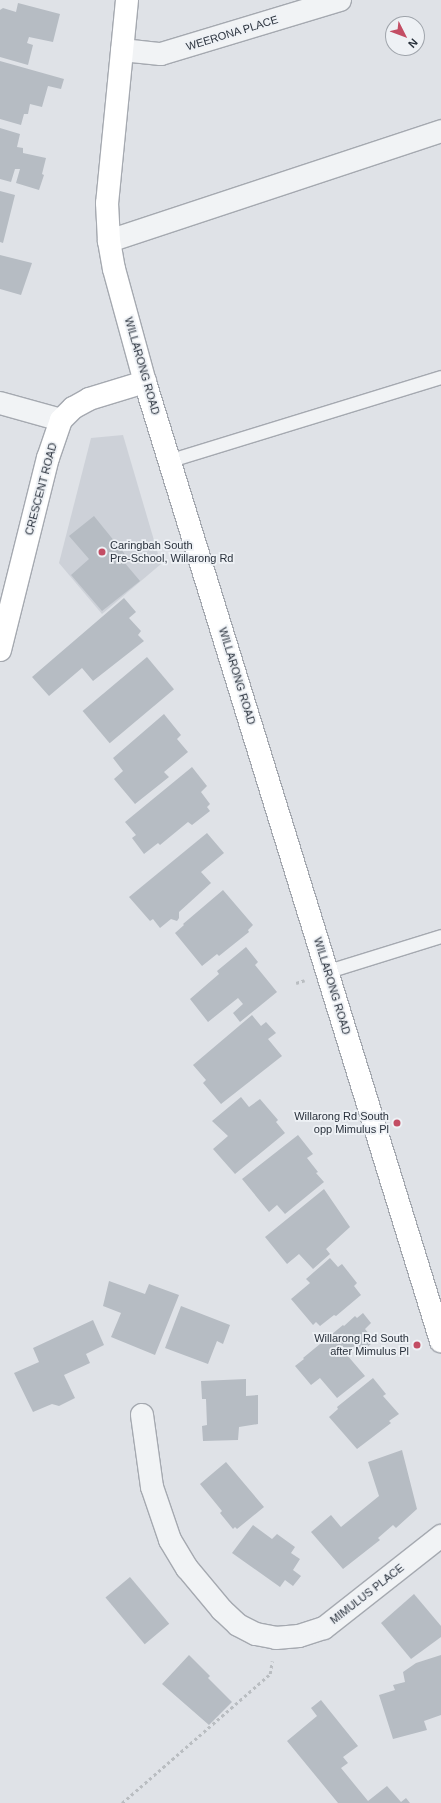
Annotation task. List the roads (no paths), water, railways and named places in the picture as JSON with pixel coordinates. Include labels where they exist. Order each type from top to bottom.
[{"type":"street","name":"WILLARONG ROAD","points":[[127,0],[107,203],[108,241],[114,269],[146,382],[441,1341]]},
{"type":"street","name":"WEERONA PLACE","points":[[122,50],[161,54],[340,0]]},
{"type":"street","points":[[108,241],[441,131]]},
{"type":"street","name":"CRESCENT ROAD","points":[[0,650],[3,625],[48,458],[61,420],[73,408],[89,399],[146,382]]},
{"type":"street","points":[[0,403],[61,420]]},
{"type":"street","name":"MIMULUS PLACE","points":[[142,1415],[152,1487],[170,1540],[187,1568],[207,1594],[238,1625],[256,1634],[276,1638],[299,1636],[324,1628],[441,1536]]},
{"type":"lane","points":[[171,460],[441,377]]},
{"type":"lane","points":[[328,971],[441,936]]},
{"type":"place","name":"Caringbah South Pre-School, Willarong Rd","points":[[102,552]]},
{"type":"place","name":"Willarong Rd South opp Mimulus Pl","points":[[397,1123]]},
{"type":"place","name":"Willarong Rd South after Mimulus Pl","points":[[417,1345]]}]
